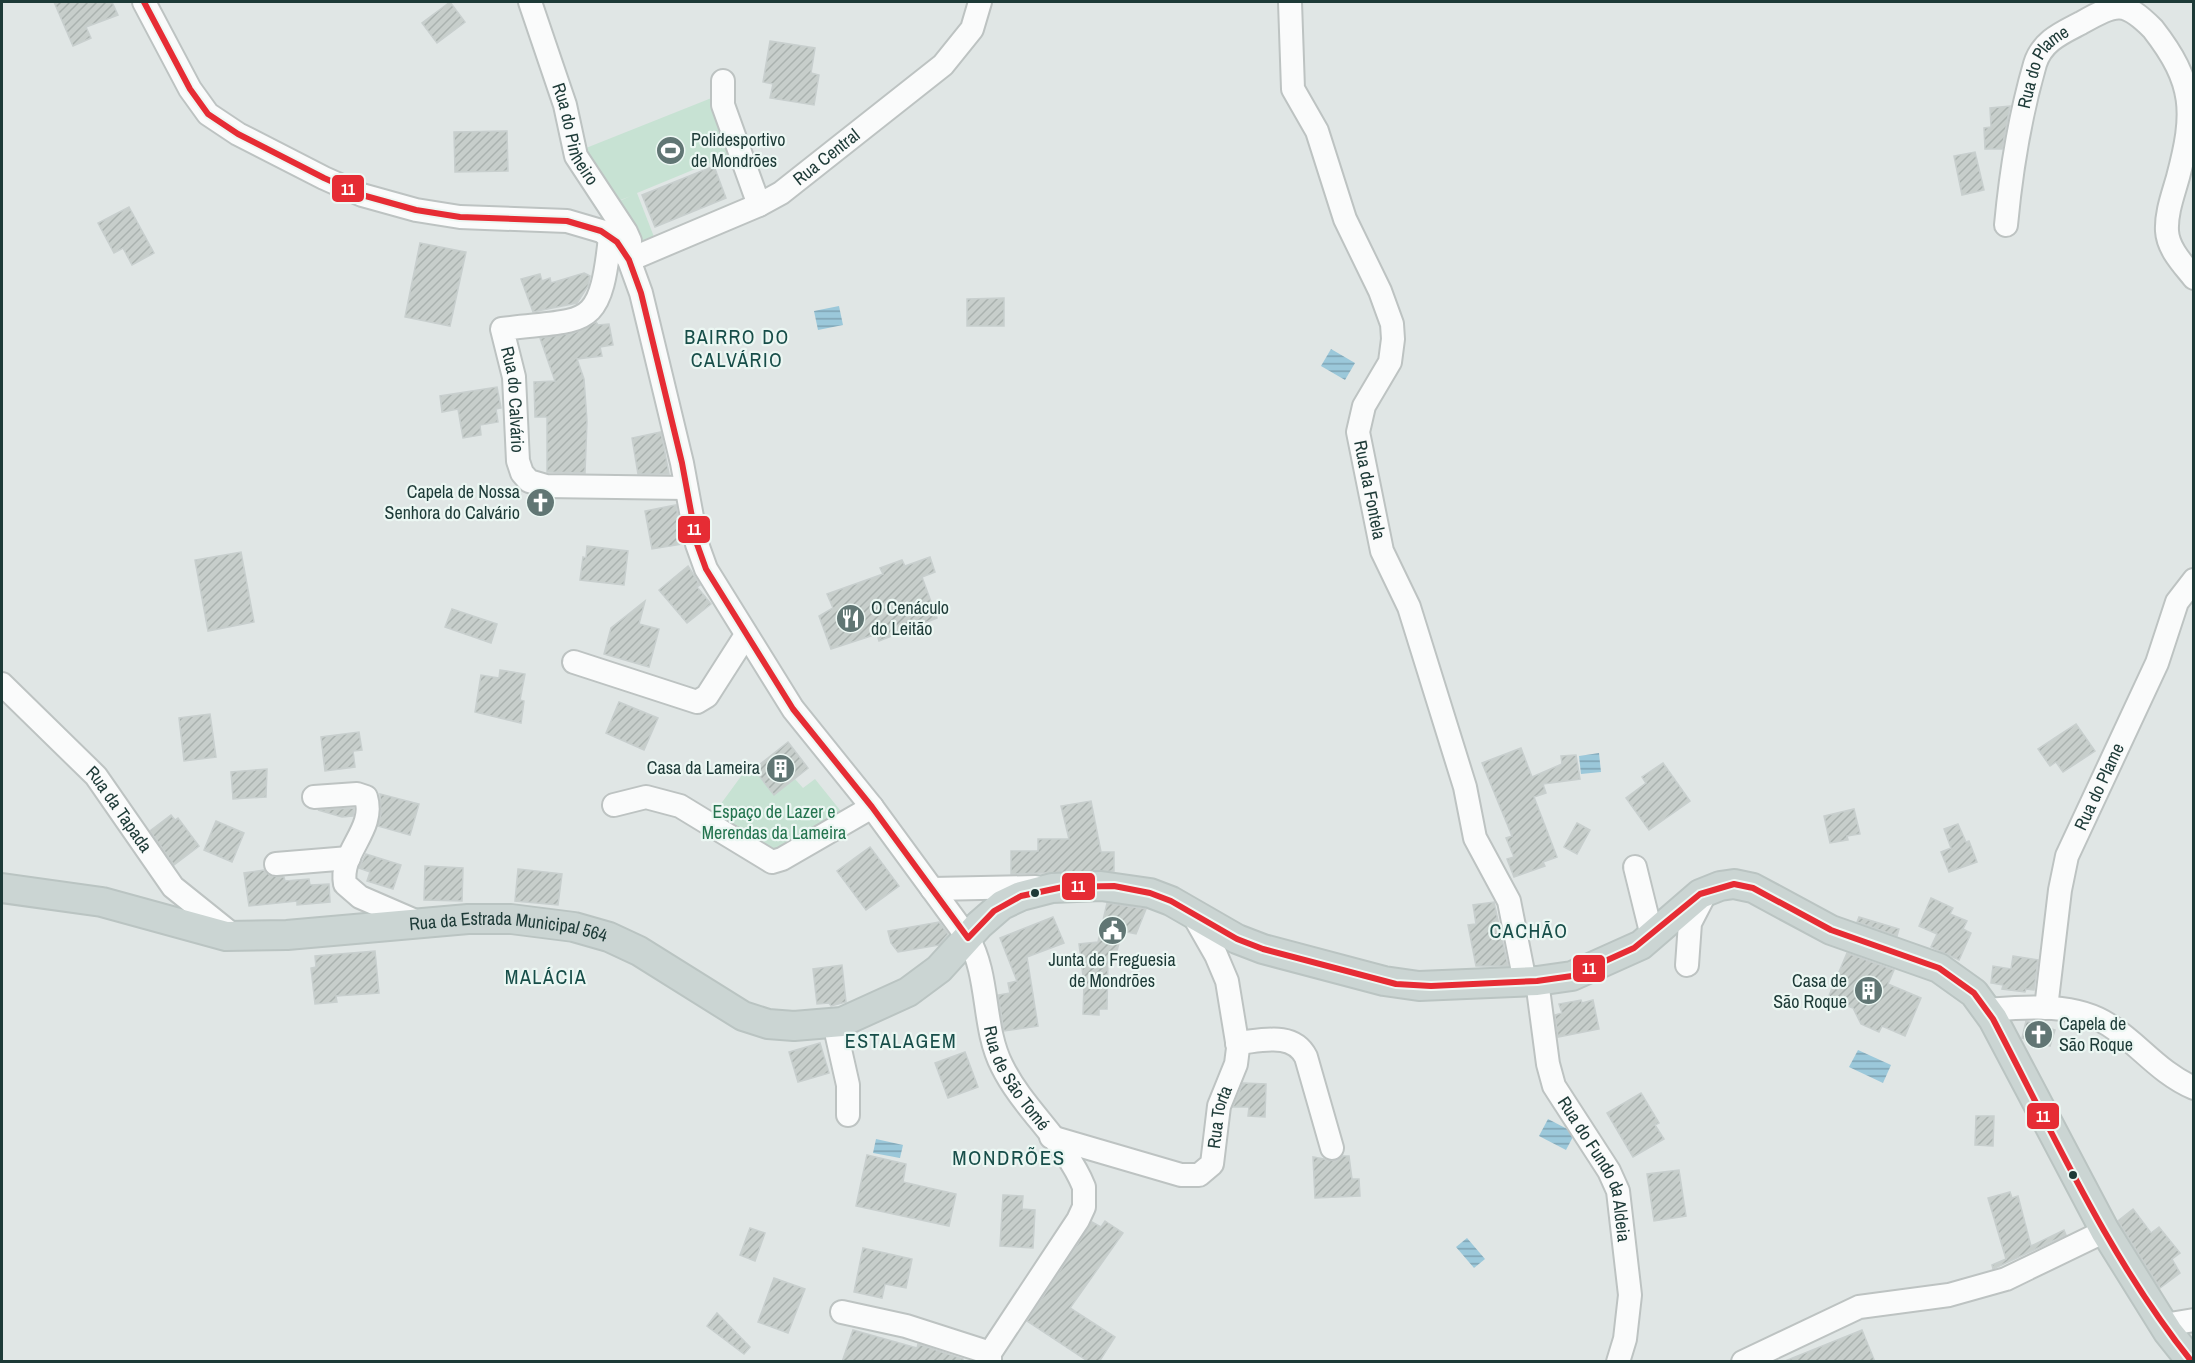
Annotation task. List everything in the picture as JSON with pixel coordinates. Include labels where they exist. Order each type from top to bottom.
[{"type":"main road","points":[[1074,886],[1114,886],[1161,897],[1192,912],[1237,939],[1263,949],[1396,984],[1431,986],[1531,982],[1564,978],[1634,948],[1652,936],[1694,898],[1707,890],[1728,884],[1753,888],[1831,930],[1929,963],[1966,986],[1987,1010],[2105,1231],[2164,1325],[2192,1362]]},
{"type":"main road","name":"Rua da Estrada Municipal 564","points":[[2,888],[92,900],[208,933],[234,936],[287,935],[420,923],[511,919],[586,929],[639,951],[751,1020],[785,1026],[834,1023],[883,1004],[916,987],[939,969],[987,917],[1011,900],[1042,890],[1074,886]]},
{"type":"street","points":[[144,2],[190,89],[208,114],[230,129],[362,195],[424,212],[460,217],[567,221],[590,226],[610,237],[629,260]]},
{"type":"street","name":"Rua do Pinheiro","points":[[530,2],[565,105],[576,156],[628,236],[629,260]]},
{"type":"street","name":"Rua Central","points":[[629,260],[759,205],[781,193],[943,65],[972,29],[980,2]]},
{"type":"street","name":"Rua da Fontela","points":[[1290,2],[1293,89],[1317,131],[1345,219],[1380,291],[1392,324],[1394,339],[1390,362],[1364,406],[1358,432],[1383,556],[1409,607],[1465,787],[1476,838],[1509,902],[1531,982]]},
{"type":"street","name":"Rua do Plame","points":[[2006,225],[2018,138],[2035,66],[2041,51],[2058,35],[2106,9],[2118,5],[2129,5],[2139,11],[2158,35],[2176,63],[2185,84],[2190,124],[2170,207],[2167,231],[2171,246],[2193,278]]},
{"type":"street","points":[[723,81],[723,105],[759,205]]},
{"type":"street","name":"Rua do Calvário","points":[[610,237],[604,285],[598,301],[588,314],[579,319],[502,329],[514,377],[519,467],[529,481],[546,486],[686,488]]},
{"type":"street","name":"Rua de São Tomé","points":[[629,260],[641,293],[702,561],[793,709],[872,807],[968,938],[974,954],[997,1057],[1005,1073],[1082,1180],[1085,1193],[1084,1207],[1071,1232],[990,1357]]},
{"type":"street","name":"Rua do Plame","points":[[2046,1008],[2060,890],[2067,856],[2157,663],[2177,602],[2193,580]]},
{"type":"street","points":[[574,662],[697,702],[707,696],[746,635]]},
{"type":"street","name":"Rua da Tapada","points":[[2,684],[90,769],[173,887],[234,936]]},
{"type":"street","points":[[314,797],[356,794],[366,797],[367,822],[349,858],[344,876],[348,890]]},
{"type":"street","points":[[614,805],[646,797],[680,806],[772,862],[782,860],[872,807]]},
{"type":"street","points":[[276,864],[349,858]]},
{"type":"street","points":[[305,862],[348,890],[420,923]]},
{"type":"street","points":[[1635,867],[1652,936]]},
{"type":"street","points":[[932,889],[1074,886]]},
{"type":"street","points":[[1687,965],[1690,923],[1707,890]]},
{"type":"street","name":"Rua Torta","points":[[1051,1137],[1181,1175],[1194,1176],[1204,1172],[1213,1158],[1219,1106],[1236,1064],[1238,1043],[1224,972],[1192,912]]},
{"type":"street","name":"Rua do Fundo da Aldeia","points":[[1531,982],[1554,1086],[1609,1171],[1618,1191],[1630,1287],[1627,1357]]},
{"type":"street","points":[[1987,1010],[2046,1008],[2075,1012],[2101,1020],[2165,1073],[2193,1088]]},
{"type":"street","points":[[834,1023],[848,1085],[848,1115]]},
{"type":"street","points":[[1238,1043],[1285,1040],[1301,1050],[1332,1148]]},
{"type":"street","points":[[1743,1362],[1859,1307],[1949,1295],[2006,1279],[2105,1231]]},
{"type":"street","points":[[842,1312],[906,1326],[990,1357]]},
{"type":"street","points":[[2164,1325],[2193,1320]]},
{"type":"green space","name":"Polidesportivo de Mondrões","points":[[714,97],[734,153],[637,193],[656,242],[647,246],[617,202],[631,196],[615,202],[586,160],[586,148]]},
{"type":"green space","name":"Espaço de Lazer e Merendas da Lameira","points":[[750,764],[774,794],[795,779],[803,788],[815,779],[844,815],[775,856],[712,816]]},
{"type":"water","points":[[839,306],[843,325],[818,330],[814,311]]},
{"type":"water","points":[[1331,349],[1355,363],[1345,380],[1321,366]]},
{"type":"water","points":[[1599,753],[1601,772],[1581,774],[1579,756]]},
{"type":"water","points":[[1858,1050],[1891,1065],[1883,1083],[1849,1067]]},
{"type":"water","points":[[1548,1119],[1575,1133],[1566,1150],[1539,1136]]},
{"type":"water","points":[[876,1139],[903,1145],[900,1158],[873,1153]]},
{"type":"water","points":[[1467,1238],[1485,1259],[1474,1268],[1456,1247]]},
{"type":"building","points":[[54,2],[112,2],[118,15],[86,27],[91,38],[73,46]]},
{"type":"building","points":[[450,2],[465,22],[437,43],[422,23]]},
{"type":"building","points":[[770,41],[815,48],[811,73],[819,75],[814,105],[770,98],[773,84],[763,82]]},
{"type":"building","points":[[2010,106],[2002,149],[1985,149],[1984,128],[1991,127],[1990,108]]},
{"type":"building","points":[[507,131],[508,171],[455,172],[454,132]]},
{"type":"building","points":[[1975,152],[1984,190],[1962,195],[1954,156]]},
{"type":"building","points":[[714,166],[726,198],[655,227],[642,195]]},
{"type":"building","points":[[129,207],[154,253],[132,265],[123,248],[114,253],[98,223]]},
{"type":"building","points":[[420,243],[466,252],[450,326],[405,317]]},
{"type":"building","points":[[584,273],[590,276],[588,286],[577,303],[533,312],[521,279],[540,274],[542,281],[550,278],[551,283]]},
{"type":"building","points":[[1004,298],[1004,326],[967,326],[967,299]]},
{"type":"building","points":[[596,322],[598,325],[609,324],[613,345],[600,347],[602,356],[577,359],[584,379],[587,421],[585,473],[547,472],[547,417],[535,417],[534,382],[555,381],[540,338],[574,333]]},
{"type":"building","points":[[497,387],[501,408],[496,409],[498,422],[480,425],[481,435],[463,438],[458,409],[442,412],[440,396]]},
{"type":"building","points":[[661,432],[669,474],[638,474],[632,438]]},
{"type":"building","points":[[676,505],[683,544],[652,549],[645,511]]},
{"type":"building","points":[[587,546],[628,551],[624,585],[580,580]]},
{"type":"building","points":[[241,552],[254,622],[208,631],[195,560]]},
{"type":"building","points":[[930,557],[935,572],[922,577],[937,618],[879,641],[877,634],[831,649],[819,616],[833,608],[827,594],[883,574],[880,568],[902,560],[905,566]]},
{"type":"building","points":[[688,566],[700,585],[697,587],[711,604],[687,623],[659,590]]},
{"type":"building","points":[[645,601],[639,624],[659,629],[649,667],[604,654],[611,628]]},
{"type":"building","points":[[452,609],[497,624],[491,643],[445,627]]},
{"type":"building","points":[[500,670],[525,674],[520,700],[524,701],[521,723],[475,712],[481,675],[499,678]]},
{"type":"building","points":[[619,702],[658,718],[644,750],[606,733]]},
{"type":"building","points":[[210,714],[216,757],[184,761],[179,718]]},
{"type":"building","points":[[2076,724],[2095,751],[2063,772],[2056,762],[2050,766],[2038,749]]},
{"type":"building","points":[[359,732],[362,750],[353,751],[355,767],[325,771],[321,737]]},
{"type":"building","name":"Casa da Lameira","points":[[788,742],[808,768],[774,795],[754,769]]},
{"type":"building","points":[[1521,748],[1532,777],[1562,764],[1561,756],[1576,755],[1580,779],[1543,784],[1546,793],[1534,797],[1557,857],[1543,862],[1545,866],[1514,877],[1507,859],[1514,857],[1506,838],[1512,836],[1482,763]]},
{"type":"building","points":[[1663,763],[1690,801],[1649,830],[1626,798],[1646,783],[1642,777]]},
{"type":"building","points":[[267,769],[266,797],[233,799],[231,772]]},
{"type":"building","points":[[380,794],[419,804],[410,835],[378,826],[381,814]]},
{"type":"building","points":[[1091,801],[1101,852],[1114,852],[1114,871],[1011,874],[1011,851],[1038,851],[1038,839],[1069,839],[1061,806]]},
{"type":"building","points":[[354,808],[353,816],[342,817],[318,810]]},
{"type":"building","points":[[1854,809],[1860,834],[1847,836],[1848,840],[1830,843],[1824,816]]},
{"type":"building","points":[[171,815],[175,820],[178,818],[199,846],[174,865],[150,831]]},
{"type":"building","points":[[216,821],[244,833],[232,862],[204,850]]},
{"type":"building","points":[[1577,823],[1590,830],[1577,854],[1564,847]]},
{"type":"building","points":[[1958,824],[1966,842],[1969,841],[1977,862],[1949,872],[1941,852],[1951,848],[1944,829]]},
{"type":"building","points":[[870,847],[899,886],[866,910],[837,871]]},
{"type":"building","points":[[366,854],[401,865],[393,889],[367,881],[370,872],[359,868]]},
{"type":"building","points":[[425,866],[463,868],[462,901],[424,900]]},
{"type":"building","points":[[518,869],[562,874],[558,905],[515,901]]},
{"type":"building","points":[[264,870],[271,876],[284,877],[285,881],[309,879],[310,885],[329,884],[330,902],[297,905],[297,901],[249,906],[244,873]]},
{"type":"building","points":[[1931,898],[1953,908],[1950,914],[1967,921],[1963,929],[1971,933],[1959,960],[1931,947],[1937,934],[1919,926]]},
{"type":"building","points":[[1494,902],[1508,966],[1476,966],[1468,925],[1476,924],[1473,905]]},
{"type":"building","points":[[1107,903],[1146,909],[1136,934],[1122,931],[1116,955],[1108,959],[1107,1009],[1099,1009],[1099,1015],[1083,1014],[1084,984],[1079,944],[1098,942]]},
{"type":"building","points":[[1053,917],[1064,943],[1027,957],[1038,1026],[1004,1031],[998,995],[1010,993],[1008,983],[1017,981],[1000,938]]},
{"type":"building","points":[[1859,917],[1899,929],[1897,936],[1857,922]]},
{"type":"building","points":[[939,922],[948,934],[939,945],[898,952],[891,943],[888,931]]},
{"type":"building","points":[[375,951],[379,993],[336,996],[337,1002],[315,1004],[311,968],[316,967],[315,956]]},
{"type":"building","name":"Casa de São Roque","points":[[1847,953],[1894,970],[1888,984],[1921,998],[1905,1036],[1882,1026],[1879,1032],[1861,1024],[1853,1008],[1828,998]]},
{"type":"building","points":[[2013,956],[2038,960],[2034,990],[2026,989],[2025,992],[2002,989],[2003,985],[1991,983],[1993,966],[2011,969]]},
{"type":"building","points":[[842,965],[846,1002],[831,1006],[829,1003],[817,1004],[813,969]]},
{"type":"building","points":[[1581,1000],[1582,1003],[1593,1000],[1599,1029],[1558,1037],[1555,1015],[1562,1013],[1559,1004]]},
{"type":"building","name":"Capela de São Roque","points":[[2026,1021],[2055,1030],[2050,1046],[2022,1038]]},
{"type":"building","points":[[820,1043],[829,1073],[798,1082],[789,1052]]},
{"type":"building","points":[[965,1052],[978,1087],[948,1098],[935,1063]]},
{"type":"building","points":[[1243,1083],[1266,1084],[1265,1117],[1248,1116],[1249,1107],[1233,1107]]},
{"type":"building","points":[[1641,1093],[1659,1123],[1655,1125],[1664,1139],[1633,1157],[1607,1113]]},
{"type":"building","points":[[1976,1116],[1994,1116],[1993,1146],[1975,1145]]},
{"type":"building","points":[[867,1155],[906,1164],[903,1182],[956,1194],[949,1226],[856,1206]]},
{"type":"building","points":[[1343,1156],[1349,1156],[1352,1179],[1359,1179],[1360,1196],[1315,1198],[1313,1157],[1335,1161]]},
{"type":"building","points":[[1679,1170],[1686,1216],[1654,1221],[1647,1174]]},
{"type":"building","points":[[2010,1192],[2012,1198],[2018,1196],[2031,1246],[2064,1230],[2066,1235],[1993,1269],[1992,1265],[2006,1259],[1988,1198]]},
{"type":"building","points":[[1003,1195],[1023,1196],[1022,1209],[1035,1210],[1033,1248],[1000,1246]]},
{"type":"building","points":[[2133,1209],[2151,1233],[2159,1227],[2180,1253],[2172,1259],[2180,1273],[2160,1288],[2118,1221]]},
{"type":"building","points":[[1105,1221],[1123,1233],[1070,1308],[1115,1337],[1099,1362],[1089,1362],[1027,1321],[1092,1222],[1101,1227]]},
{"type":"building","points":[[750,1228],[765,1233],[755,1261],[740,1255]]},
{"type":"building","points":[[863,1248],[912,1259],[906,1288],[885,1284],[882,1298],[854,1292]]},
{"type":"building","points":[[774,1278],[805,1289],[788,1333],[758,1322]]},
{"type":"building","points":[[717,1313],[750,1347],[744,1354],[707,1326]]},
{"type":"building","points":[[853,1330],[917,1348],[918,1344],[963,1359],[963,1362],[842,1362]]},
{"type":"building","points":[[1862,1330],[1875,1362],[1785,1362],[1785,1361]]},
{"type":"transit line","name":"11","points":[[144,2],[190,89],[208,114],[238,134],[324,178],[362,195],[416,210],[460,217],[567,221],[601,231],[617,242],[629,260],[641,293],[682,463],[697,544],[706,569],[793,709],[872,807],[968,938],[994,911],[1021,896],[1063,887],[1114,886],[1150,893],[1171,901],[1237,939],[1263,949],[1396,984],[1431,986],[1537,981],[1572,976],[1634,948],[1700,894],[1734,884],[1753,888],[1831,930],[1939,968],[1974,993],[1993,1019],[2109,1239],[2134,1281],[2192,1362]]},
{"type":"place","name":"Polidesportivo de Mondrões","points":[[670,150]]},
{"type":"place","name":"Capela de Nossa Senhora do Calvário","points":[[541,502]]},
{"type":"place","name":"O Cenáculo do Leitão","points":[[850,618]]},
{"type":"place","name":"Casa da Lameira","points":[[781,768]]},
{"type":"place","name":"Junta de Freguesia de Mondrões","points":[[1112,931]]},
{"type":"place","name":"Casa de São Roque","points":[[1868,991]]},
{"type":"place","name":"Capela de São Roque","points":[[2038,1034]]},
{"type":"district","name":"BAIRRO DO CALVÁRIO","points":[[737,348]]},
{"type":"district","name":"CACHÃO","points":[[1529,931]]},
{"type":"district","name":"MALÁCIA","points":[[546,977]]},
{"type":"district","name":"ESTALAGEM","points":[[901,1041]]},
{"type":"district","name":"MONDRÕES","points":[[1009,1158]]}]
